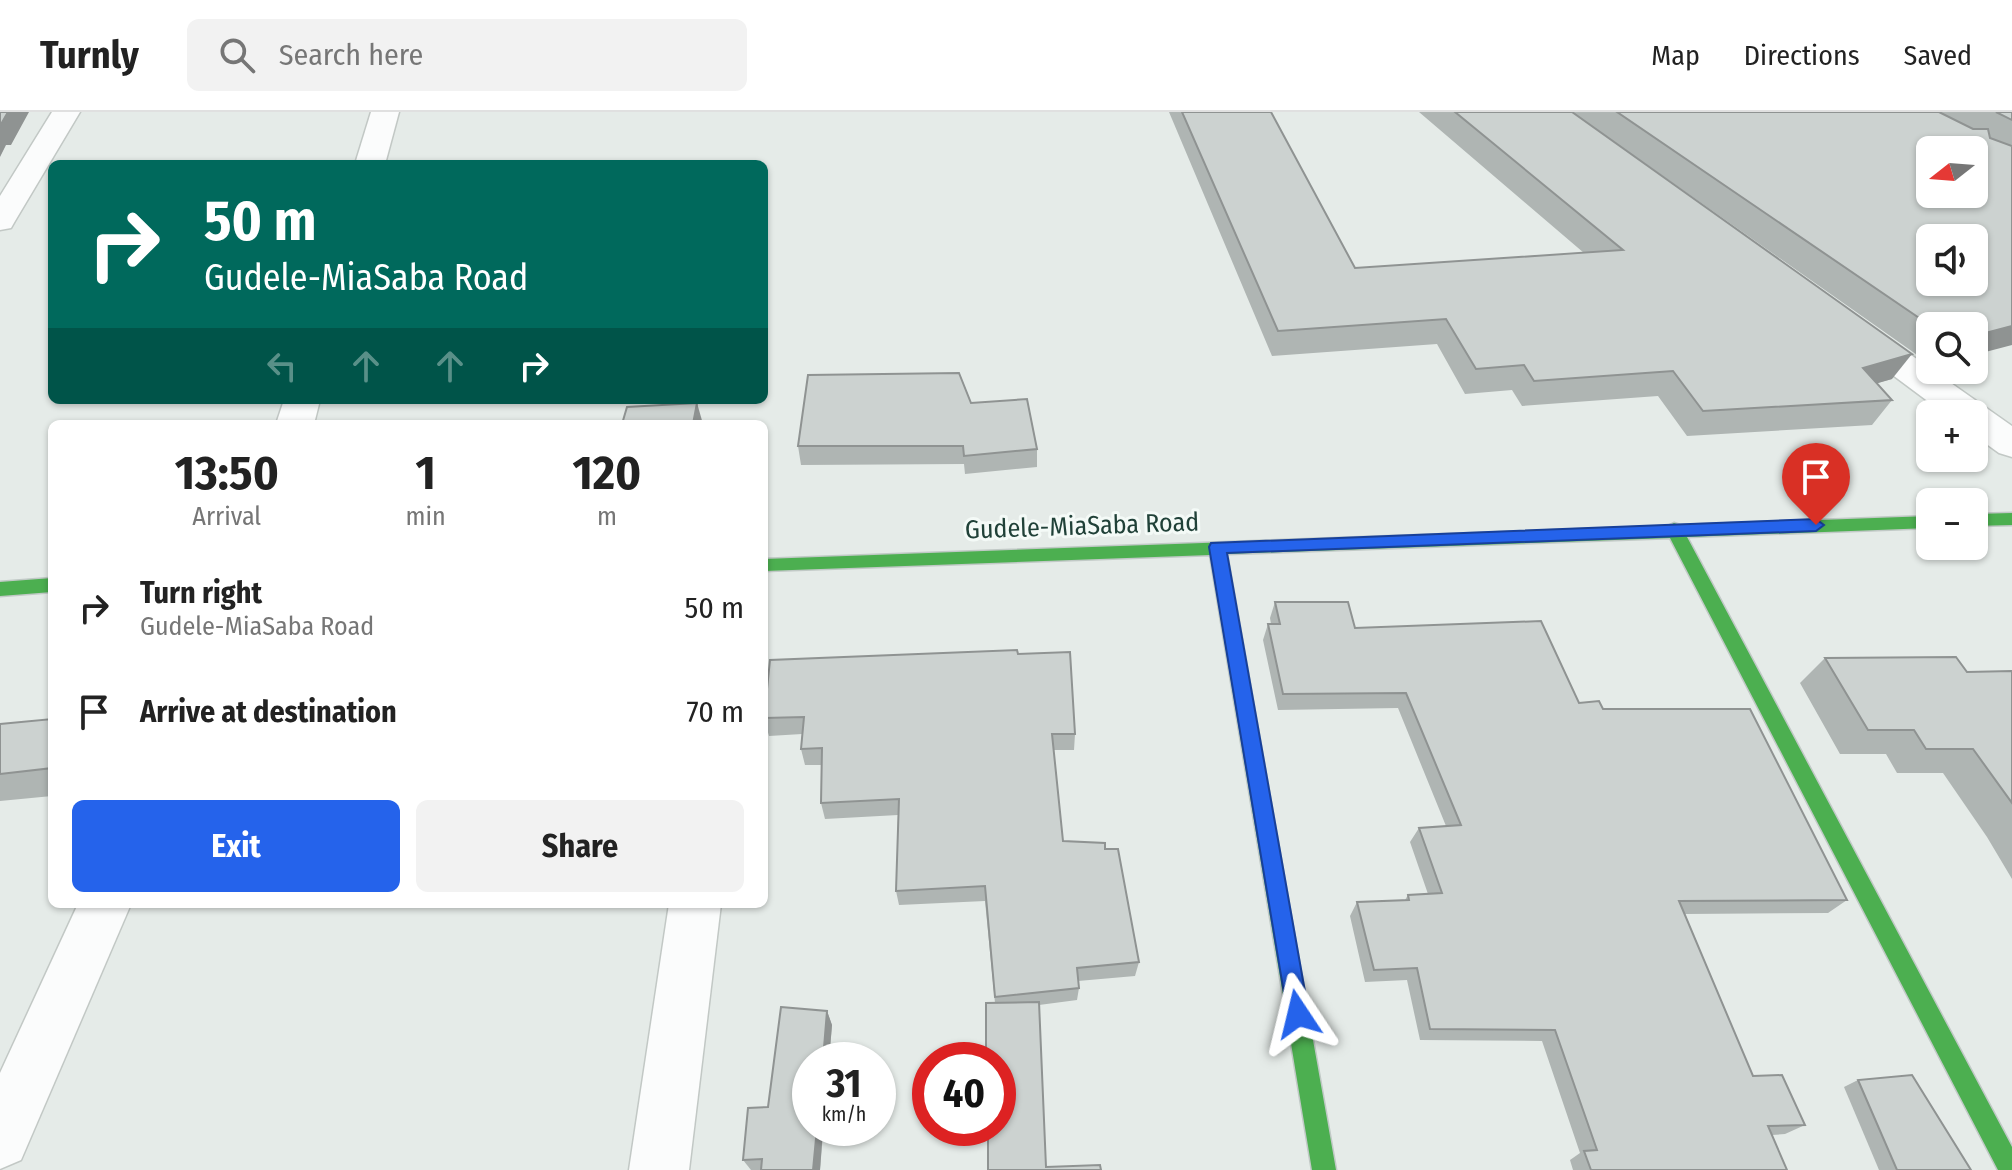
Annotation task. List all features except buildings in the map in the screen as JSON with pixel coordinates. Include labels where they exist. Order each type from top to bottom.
[{"type":"street","points":[[0,221],[66,112]]},
{"type":"street","points":[[371,160],[385,112]]},
{"type":"street","points":[[1830,313],[1950,400]]},
{"type":"street","points":[[1988,427],[2012,444]]},
{"type":"street","points":[[1988,520],[2012,519]]},
{"type":"street","name":"Gudele-MiaSaba Road","points":[[768,565],[1916,522]]},
{"type":"street","points":[[1674,529],[2011,1170]]},
{"type":"street","points":[[1217,547],[1324,1170]]},
{"type":"street","points":[[0,589],[48,585]]},
{"type":"street","points":[[0,1139],[103,908]]},
{"type":"street","points":[[659,1170],[694,908]]},
{"type":"traffic: fast","points":[[1988,520],[2012,519]]},
{"type":"traffic: fast","points":[[768,565],[1916,523]]},
{"type":"traffic: fast","points":[[1674,529],[2011,1170]]},
{"type":"traffic: fast","points":[[1217,547],[1324,1170]]},
{"type":"traffic: fast","points":[[0,589],[48,585]]},
{"type":"route","points":[[1298,1014],[1217,547],[1816,525]]}]
